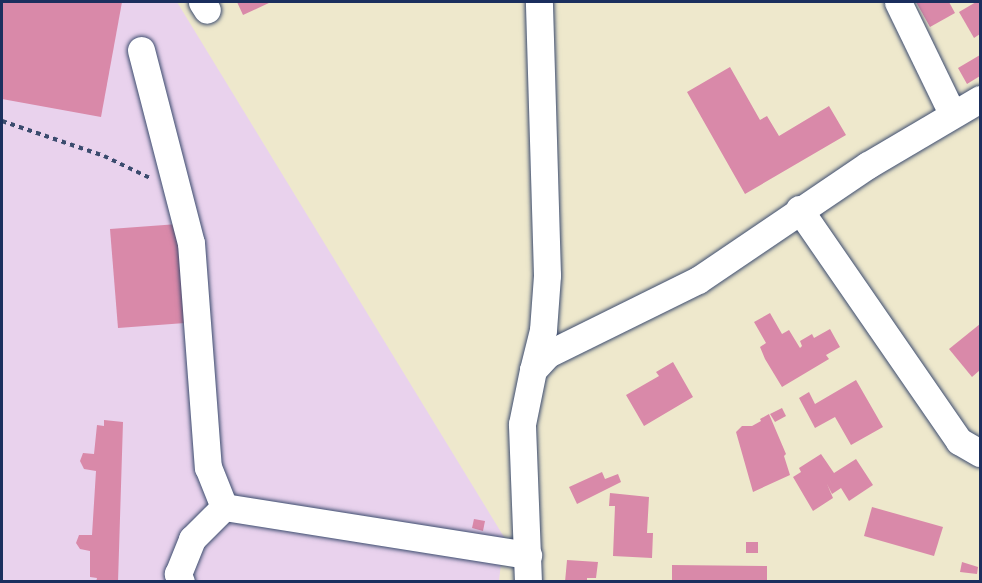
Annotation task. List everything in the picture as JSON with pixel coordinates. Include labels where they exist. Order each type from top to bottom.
[{"type":"street","points":[[528,582],[522,424],[543,330],[547,275],[539,2]]},
{"type":"street","points":[[898,2],[952,113]]},
{"type":"street","points":[[141,50],[190,243],[208,467],[225,507]]},
{"type":"street","points":[[533,370],[548,354],[698,280],[799,209],[952,113],[981,99]]},
{"type":"street","points":[[799,209],[959,441],[981,453]]},
{"type":"street","points":[[225,507],[528,555]]},
{"type":"street","points":[[181,582],[178,574],[192,539],[225,507]]},
{"type":"path","points":[[2,121],[125,164],[145,177],[177,186]]},
{"type":"shaded area","points":[[2,2],[177,2],[504,537],[499,581],[2,581]]},
{"type":"building","points":[[2,2],[122,2],[101,117],[2,99]]},
{"type":"building","points":[[237,2],[271,2],[243,15]]},
{"type":"building","points":[[916,2],[949,2],[955,13],[930,27]]},
{"type":"building","points":[[980,2],[980,34],[974,38],[959,12]]},
{"type":"building","points":[[980,55],[980,76],[967,84],[958,68]]},
{"type":"building","points":[[730,67],[760,120],[767,116],[779,136],[829,106],[846,135],[745,194],[687,92]]},
{"type":"building","points":[[178,224],[185,323],[118,328],[110,229]]},
{"type":"building","points":[[770,313],[782,334],[789,330],[800,348],[802,346],[800,341],[812,334],[814,338],[830,329],[840,347],[826,355],[829,359],[782,387],[765,359],[760,347],[766,343],[754,322]]},
{"type":"building","points":[[980,324],[980,370],[972,377],[949,349]]},
{"type":"building","points":[[673,362],[693,397],[644,426],[626,395],[659,376],[656,372]]},
{"type":"building","points":[[856,380],[883,427],[851,445],[835,417],[815,428],[799,398],[809,392],[815,404]]},
{"type":"building","points":[[782,408],[786,416],[775,422],[770,414]]},
{"type":"building","points":[[769,414],[786,454],[784,456],[790,475],[753,492],[736,432],[742,426],[752,426]]},
{"type":"building","points":[[104,420],[123,422],[118,582],[96,582],[97,578],[90,577],[90,551],[80,549],[76,543],[79,535],[92,535],[96,471],[84,469],[80,461],[83,453],[94,454],[97,425],[104,426]]},
{"type":"building","points":[[821,454],[834,473],[856,459],[873,485],[849,501],[841,488],[832,494],[827,484],[833,498],[813,511],[793,477],[801,472],[799,468]]},
{"type":"building","points":[[602,472],[605,479],[618,474],[621,482],[577,504],[569,487]]},
{"type":"building","points":[[610,493],[649,497],[647,533],[653,533],[652,558],[613,556],[615,506],[609,506]]},
{"type":"building","points":[[872,507],[943,527],[934,556],[864,536]]},
{"type":"building","points":[[474,519],[485,521],[483,531],[472,528]]},
{"type":"building","points":[[746,542],[758,542],[758,553],[746,553]]},
{"type":"building","points":[[567,560],[598,562],[596,578],[587,578],[587,582],[565,582]]},
{"type":"building","points":[[962,562],[978,567],[977,574],[960,572]]},
{"type":"building","points":[[672,565],[767,566],[767,582],[672,582]]}]
